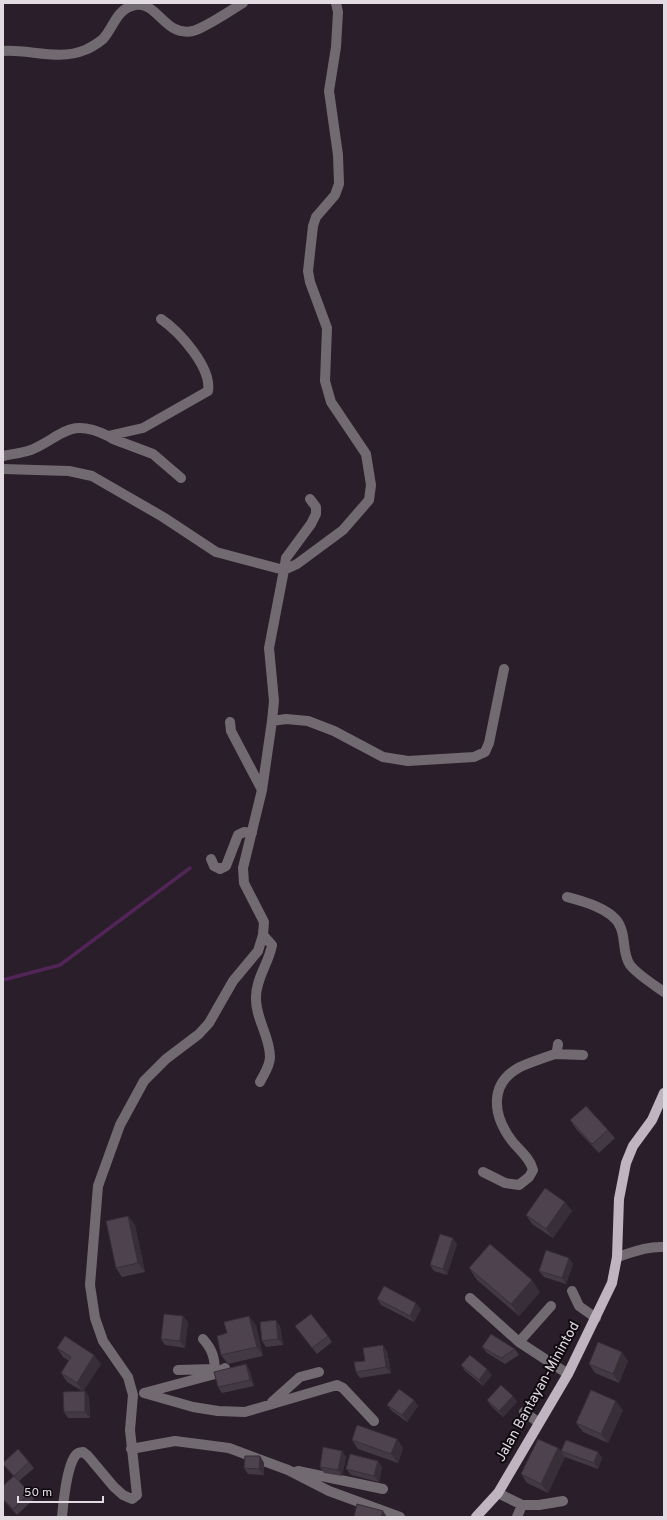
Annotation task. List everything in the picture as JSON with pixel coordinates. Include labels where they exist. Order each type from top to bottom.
[{"type":"main road","name":"Jalan Bantayan-Minintod","points":[[476,1517],[498,1493],[538,1422],[568,1374],[612,1283],[617,1257],[619,1199],[626,1163],[633,1146],[652,1120],[664,1093]]},
{"type":"street","points":[[3,51],[64,55],[84,51],[102,39],[122,10],[136,5],[149,7],[170,28],[181,31],[193,31],[243,3]]},
{"type":"street","points":[[3,469],[69,470],[92,476],[163,517],[216,552],[284,570],[297,564],[343,530],[369,500],[371,485],[366,454],[330,402],[324,381],[327,328],[310,282],[308,271],[313,226],[316,217],[335,195],[339,184],[338,155],[329,91],[336,47],[338,12],[336,3]]},
{"type":"street","points":[[108,436],[143,428],[208,392],[209,384],[199,360],[174,328],[161,319]]},
{"type":"street","points":[[3,456],[28,451],[64,431],[74,428],[97,431],[113,439],[154,454],[181,478]]},
{"type":"street","points":[[62,1517],[72,1465],[75,1455],[79,1453],[83,1452],[88,1456],[114,1487],[123,1495],[132,1499],[137,1494],[130,1430],[133,1395],[128,1377],[103,1341],[95,1318],[90,1285],[98,1186],[120,1125],[144,1081],[166,1059],[199,1034],[209,1023],[233,981],[258,951],[263,935],[264,922],[244,883],[244,868],[262,790],[272,721],[274,701],[269,648],[286,558],[311,524],[316,514],[316,507],[310,499]]},
{"type":"street","points":[[272,721],[286,719],[308,721],[334,731],[383,757],[408,761],[474,758],[485,752],[489,743],[504,669]]},
{"type":"street","points":[[230,722],[231,731],[236,742],[262,790]]},
{"type":"street","points":[[211,859],[214,866],[220,869],[226,866],[238,835],[244,832],[252,833]]},
{"type":"street","points":[[567,897],[590,903],[612,916],[620,925],[626,958],[631,966],[664,992]]},
{"type":"street","points":[[260,1082],[268,1067],[270,1058],[269,1045],[260,1021],[256,998],[259,977],[270,954],[272,945],[263,935]]},
{"type":"street","points":[[555,1054],[558,1044]]},
{"type":"street","points":[[483,1172],[505,1183],[519,1185],[529,1177],[533,1170],[531,1162],[512,1140],[503,1125],[496,1100],[498,1090],[507,1078],[519,1068],[555,1054],[583,1054]]},
{"type":"street","points":[[617,1257],[637,1250],[656,1246],[664,1247]]},
{"type":"street","points":[[572,1291],[573,1297],[580,1308],[596,1318]]},
{"type":"street","points":[[470,1298],[519,1342],[568,1374]]},
{"type":"street","points":[[519,1342],[551,1306]]},
{"type":"street","points":[[203,1339],[211,1348],[214,1355],[215,1371]]},
{"type":"street","points":[[133,1395],[225,1368]]},
{"type":"street","points":[[178,1370],[215,1371]]},
{"type":"street","points":[[267,1405],[300,1377],[319,1372]]},
{"type":"street","points":[[144,1393],[218,1411],[245,1412],[337,1385],[344,1388],[374,1421]]},
{"type":"street","points":[[524,1412],[538,1422]]},
{"type":"street","points":[[131,1449],[175,1441],[229,1448],[288,1470],[329,1491],[400,1517]]},
{"type":"street","points":[[288,1470],[383,1488]]},
{"type":"street","points":[[498,1493],[522,1505],[539,1505],[563,1500]]},
{"type":"street","points":[[517,1517],[522,1505]]},
{"type":"building","points":[[586,1106],[608,1130],[592,1144],[570,1120]]},
{"type":"building","points":[[545,1188],[565,1202],[546,1229],[526,1215]]},
{"type":"building","points":[[128,1216],[138,1263],[116,1268],[106,1221]]},
{"type":"building","points":[[440,1234],[453,1238],[443,1269],[430,1265]]},
{"type":"building","points":[[490,1244],[532,1280],[511,1304],[469,1268]]},
{"type":"building","points":[[546,1250],[569,1258],[562,1278],[539,1271]]},
{"type":"building","points":[[384,1286],[416,1303],[410,1316],[377,1299]]},
{"type":"building","points":[[164,1314],[183,1316],[180,1341],[161,1339]]},
{"type":"building","points":[[311,1314],[328,1336],[312,1348],[295,1326]]},
{"type":"building","points":[[249,1316],[257,1347],[221,1355],[217,1336],[227,1333],[224,1322]]},
{"type":"building","points":[[276,1320],[278,1339],[262,1341],[260,1322]]},
{"type":"building","points":[[491,1334],[515,1349],[501,1358],[482,1347]]},
{"type":"building","points":[[65,1336],[94,1355],[77,1383],[61,1373],[71,1357],[57,1348]]},
{"type":"building","points":[[598,1342],[622,1352],[613,1374],[589,1364]]},
{"type":"building","points":[[383,1345],[386,1367],[356,1372],[354,1362],[365,1361],[363,1348]]},
{"type":"building","points":[[470,1355],[487,1369],[479,1380],[461,1365]]},
{"type":"building","points":[[246,1364],[250,1380],[218,1387],[214,1372]]},
{"type":"building","points":[[501,1385],[513,1396],[499,1411],[487,1400]]},
{"type":"building","points":[[399,1389],[414,1400],[402,1415],[387,1405]]},
{"type":"building","points":[[591,1390],[616,1401],[601,1434],[576,1423]]},
{"type":"building","points":[[85,1391],[85,1412],[64,1412],[63,1392]]},
{"type":"building","points":[[357,1425],[397,1439],[391,1454],[352,1440]]},
{"type":"building","points":[[538,1439],[558,1448],[541,1484],[521,1474]]},
{"type":"building","points":[[566,1440],[598,1452],[594,1463],[561,1451]]},
{"type":"building","points":[[323,1447],[342,1451],[338,1470],[320,1467]]},
{"type":"building","points":[[18,1449],[29,1462],[14,1476],[3,1463]]},
{"type":"building","points":[[350,1454],[378,1461],[374,1476],[346,1469]]},
{"type":"building","points":[[245,1456],[260,1456],[259,1469],[244,1468]]},
{"type":"building","points":[[14,1476],[30,1493],[13,1509],[3,1499],[3,1486]]},
{"type":"building","points":[[357,1504],[383,1511],[381,1517],[354,1517]]},
{"type":"waterway","points":[[3,980],[60,965],[190,868]]}]
